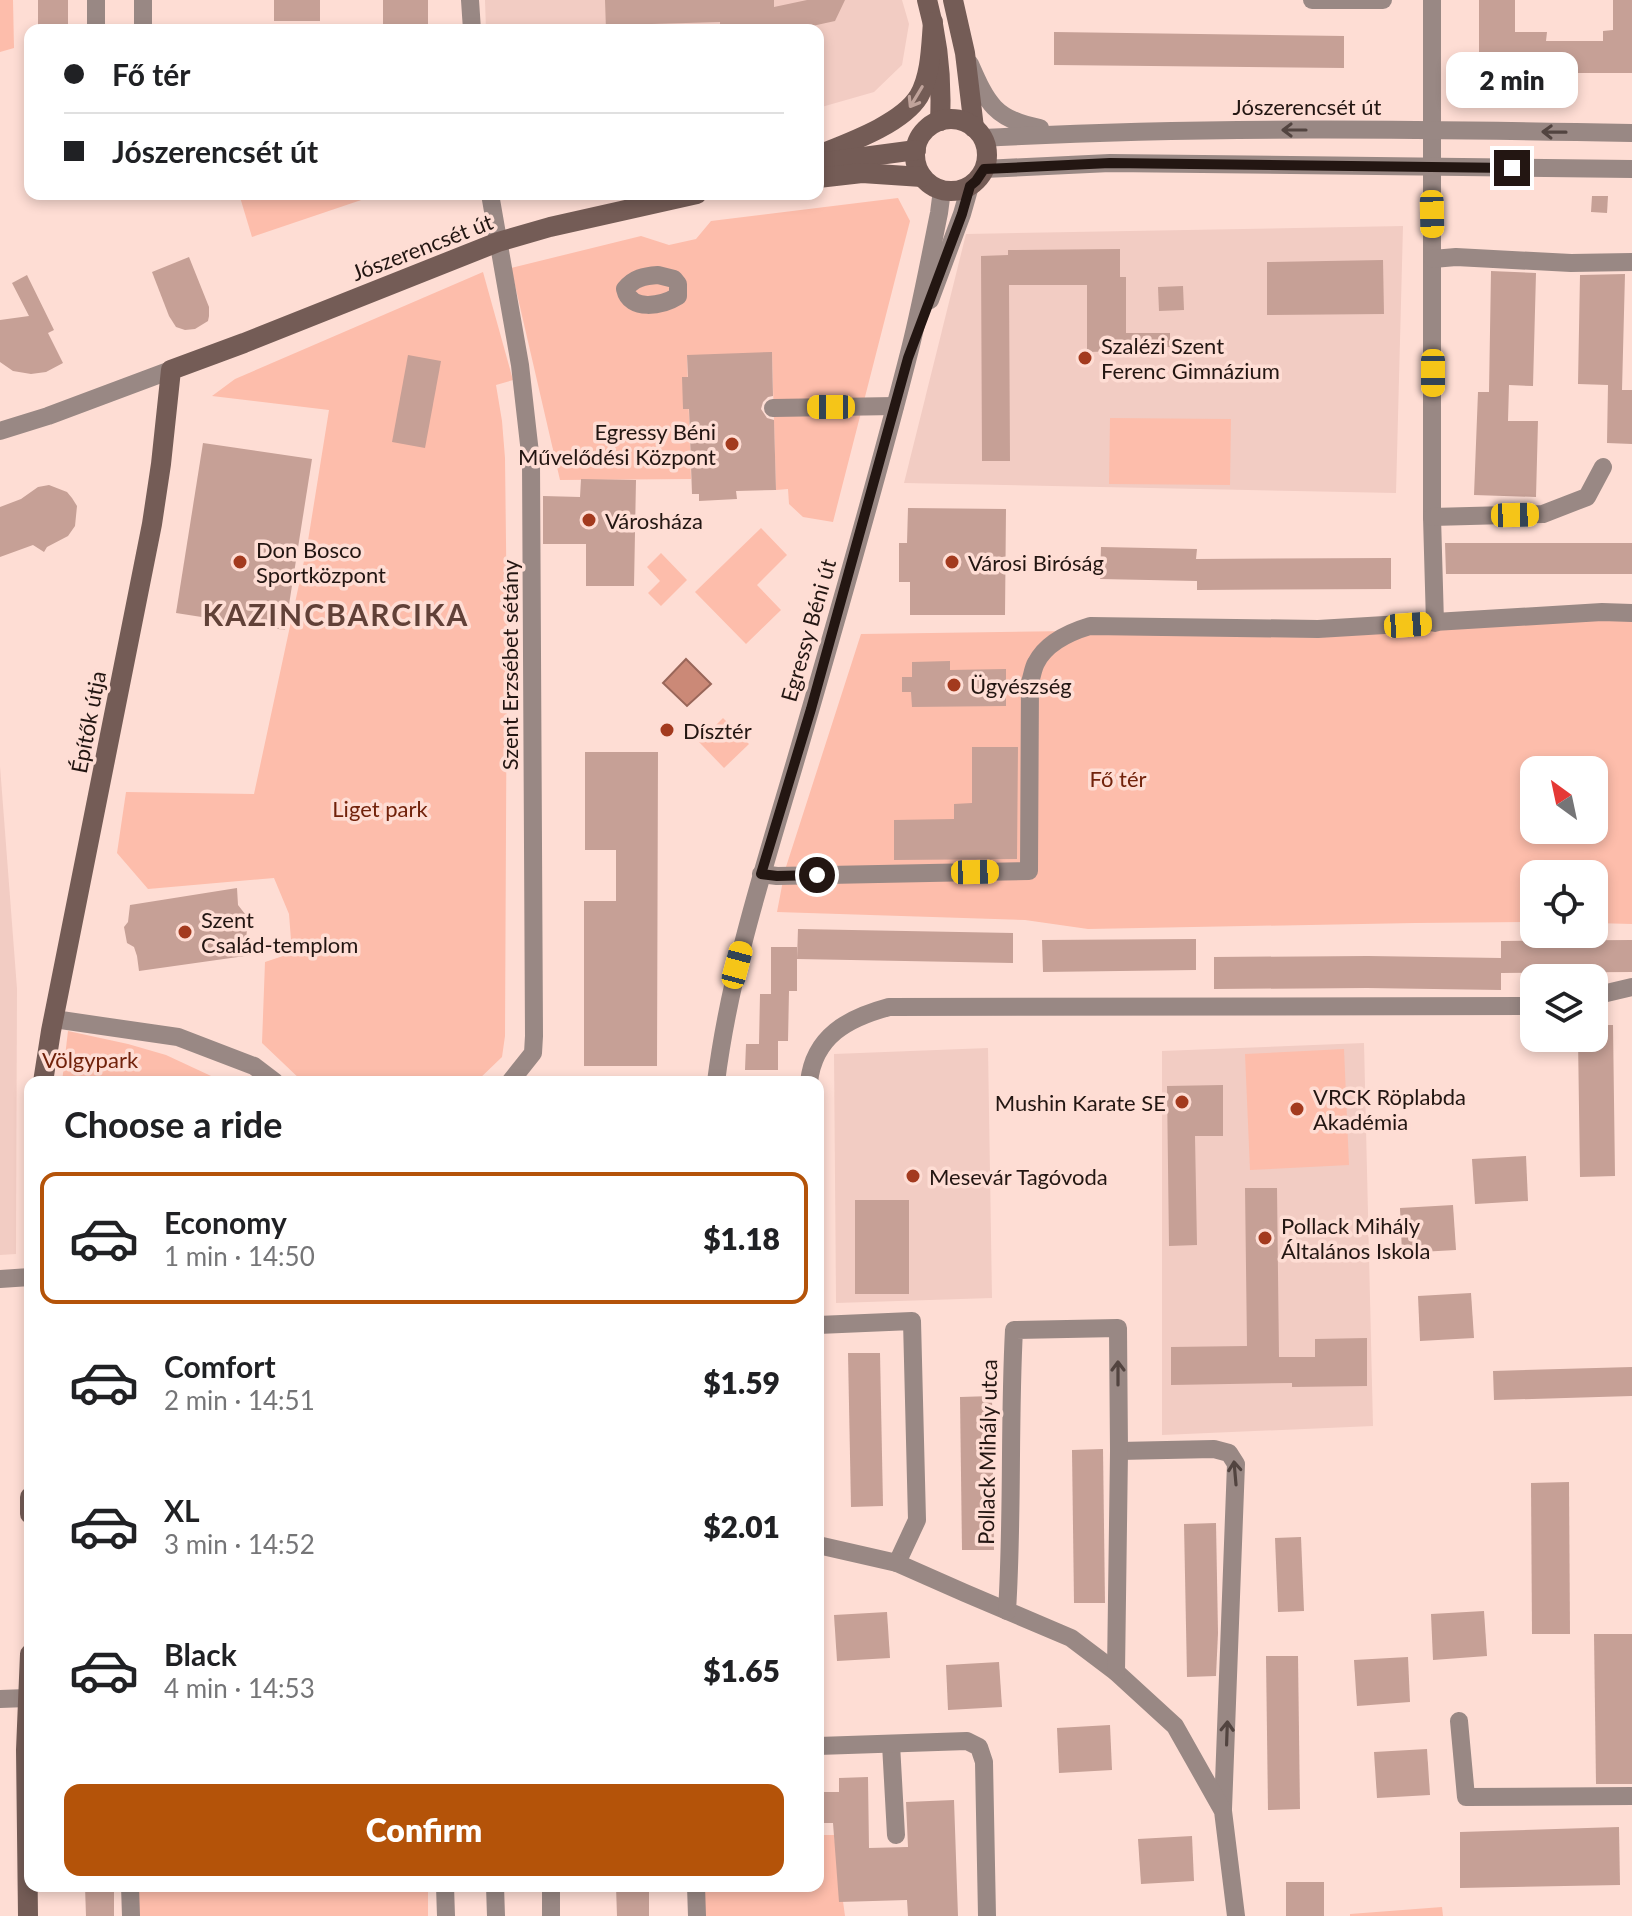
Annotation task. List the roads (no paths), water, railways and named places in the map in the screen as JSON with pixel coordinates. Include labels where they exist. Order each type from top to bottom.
[{"type":"street","points":[[96,0],[96,24]]},
{"type":"street","points":[[143,0],[143,24]]},
{"type":"street","points":[[470,0],[472,24]]},
{"type":"street","points":[[927,0],[933,22],[941,97],[940,121]]},
{"type":"street","points":[[953,0],[978,133],[986,148],[987,159],[976,181],[961,190],[942,190],[922,177],[916,150],[927,129],[940,121],[952,120],[964,122],[978,133]]},
{"type":"street","points":[[1312,0],[1383,0]]},
{"type":"street","points":[[1432,0],[1432,517],[1435,623]]},
{"type":"street","points":[[824,153],[864,136],[908,110],[920,94],[928,70],[933,22]]},
{"type":"street","points":[[965,53],[981,90],[996,111],[1018,124],[1070,133]]},
{"type":"street","name":"Jószerencsét út","points":[[978,133],[1431,129],[1632,133]]},
{"type":"street","points":[[824,162],[916,150]]},
{"type":"street","points":[[984,169],[1110,163],[1632,169]]},
{"type":"street","points":[[824,177],[862,173],[922,177]]},
{"type":"street","points":[[908,358],[970,186]]},
{"type":"street","name":"Egressy Béni út","points":[[717,1076],[730,993],[761,874],[811,709],[908,358],[942,190]]},
{"type":"street","name":"Szent Erzsébet sétány","points":[[491,200],[520,365],[531,462],[534,1036],[533,1053],[515,1076]]},
{"type":"street","name":"Jószerencsét út","points":[[171,370],[498,242],[670,200]]},
{"type":"street","points":[[1433,259],[1632,262]]},
{"type":"street","points":[[0,431],[171,370]]},
{"type":"street","name":"Építők útja","points":[[44,1076],[152,524],[171,370]]},
{"type":"street","points":[[773,408],[895,406]]},
{"type":"street","points":[[1432,517],[1543,514],[1587,497],[1603,467]]},
{"type":"street","points":[[761,874],[1029,871],[1030,682],[1036,663],[1051,645],[1074,631],[1090,626],[1318,629],[1602,612],[1632,613]]},
{"type":"street","points":[[1608,993],[1632,987]]},
{"type":"street","points":[[810,1076],[818,1050],[828,1038],[842,1026],[869,1012],[889,1007],[1520,1006]]},
{"type":"street","points":[[54,1019],[178,1037],[254,1066],[267,1076]]},
{"type":"street","points":[[0,1279],[24,1277]]},
{"type":"street","points":[[824,1325],[912,1321],[917,1520],[897,1563]]},
{"type":"street","name":"Pollack Mihály utca","points":[[1007,1611],[1014,1330],[1118,1328],[1116,1672]]},
{"type":"street","points":[[1119,1451],[1214,1449],[1229,1453],[1236,1464],[1223,1811],[1236,1916]]},
{"type":"street","points":[[824,1546],[897,1563],[1071,1638],[1116,1672],[1175,1726],[1223,1811]]},
{"type":"street","points":[[0,1699],[24,1698]]},
{"type":"street","points":[[1459,1721],[1466,1797],[1632,1796]]},
{"type":"street","points":[[824,1746],[967,1741],[979,1747],[984,1762],[987,1916]]},
{"type":"street","points":[[891,1744],[896,1835]]},
{"type":"street","points":[[28,1892],[28,1916]]},
{"type":"street","points":[[130,1892],[131,1916]]},
{"type":"street","points":[[445,1892],[446,1916]]},
{"type":"street","points":[[495,1892],[496,1916]]},
{"type":"street","points":[[551,1892],[551,1916]]},
{"type":"street","points":[[696,1892],[697,1916]]},
{"type":"place","name":"Szalézi Szent Ferenc Gimnázium","points":[[1085,358]]},
{"type":"place","name":"Egressy Béni Művelődési Központ","points":[[732,444]]},
{"type":"place","name":"Városháza","points":[[589,520]]},
{"type":"place","name":"Don Bosco Sportközpont","points":[[240,562]]},
{"type":"place","name":"Városi Biróság","points":[[952,562]]},
{"type":"place","name":"Ügyészség","points":[[954,685]]},
{"type":"place","name":"Dísztér","points":[[667,730]]},
{"type":"place","name":"Szent Család-templom","points":[[185,932]]},
{"type":"place","name":"Mushin Karate SE","points":[[1182,1102]]},
{"type":"place","name":"VRCK Röplabda Akadémia","points":[[1297,1109]]},
{"type":"place","name":"Mesevár Tagóvoda","points":[[913,1176]]},
{"type":"place","name":"Pollack Mihály Általános Iskola","points":[[1265,1238]]},
{"type":"district","name":"KAZINCBARCIKA","points":[[336,614]]},
{"type":"park label","name":"Fő tér","points":[[1118,778]]},
{"type":"park label","name":"Liget park","points":[[380,808]]},
{"type":"park label","name":"Völgypark","points":[[90,1059]]}]
